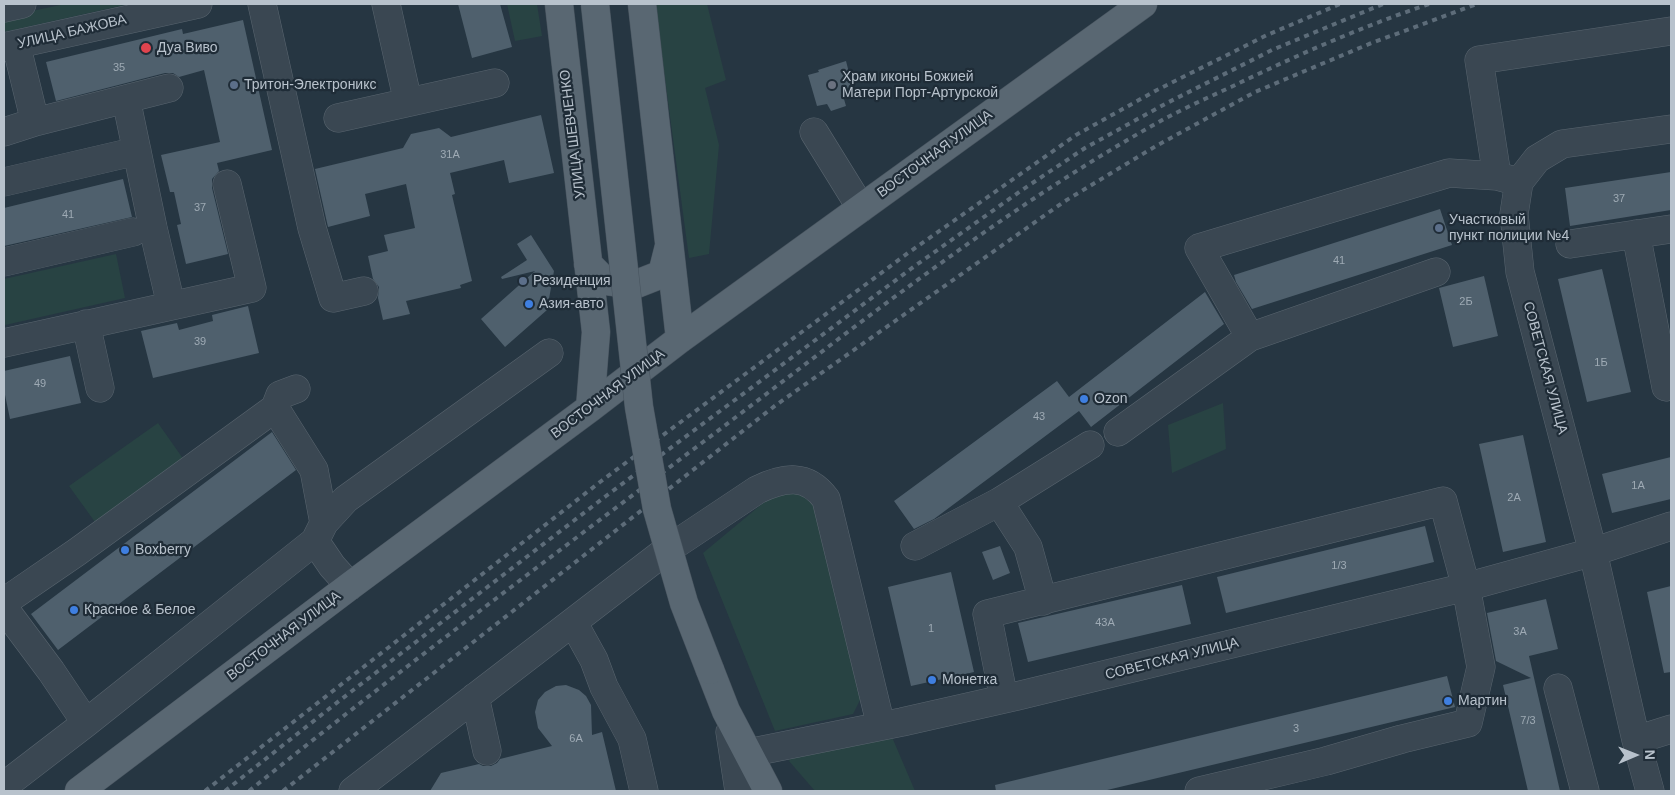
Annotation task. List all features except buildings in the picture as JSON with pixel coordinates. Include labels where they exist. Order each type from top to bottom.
[{"type":"main road","name":"УЛИЦА ШЕВЧЕНКО","points":[[559,4],[596,332],[590,408]]},
{"type":"main road","points":[[595,4],[639,406],[657,509],[684,603],[726,711],[768,791]]},
{"type":"main road","points":[[642,4],[680,339]]},
{"type":"main road","name":"ВОСТОЧНАЯ УЛИЦА","points":[[79,791],[680,339],[1143,4]]},
{"type":"main road","points":[[588,264],[605,281],[634,285],[662,274],[670,242]]},
{"type":"street","points":[[4,8],[22,4]]},
{"type":"street","name":"УЛИЦА БАЖОВА","points":[[10,46],[198,4]]},
{"type":"street","points":[[262,4],[312,228],[333,298],[364,291]]},
{"type":"street","points":[[386,4],[408,102]]},
{"type":"street","points":[[1508,179],[1479,60],[1671,31]]},
{"type":"street","points":[[10,46],[36,122]]},
{"type":"street","points":[[338,118],[496,83]]},
{"type":"street","points":[[4,132],[169,88]]},
{"type":"street","points":[[126,99],[171,305]]},
{"type":"street","points":[[1250,337],[1199,248],[1449,173],[1508,179],[1562,144],[1671,129]]},
{"type":"street","points":[[814,132],[861,208]]},
{"type":"street","points":[[4,182],[137,150]]},
{"type":"street","points":[[1344,185],[1426,162],[1431,178]]},
{"type":"street","name":"СОВЕТСКАЯ УЛИЦА","points":[[1508,179],[1520,272],[1593,552],[1636,740],[1650,791]]},
{"type":"street","points":[[4,343],[252,288],[227,184]]},
{"type":"street","points":[[1570,244],[1671,229]]},
{"type":"street","points":[[4,262],[133,232]]},
{"type":"street","points":[[1636,234],[1666,387]]},
{"type":"street","points":[[1118,432],[1250,337],[1436,272]]},
{"type":"street","points":[[86,324],[100,388]]},
{"type":"street","points":[[4,786],[86,723],[320,532],[346,499],[549,353]]},
{"type":"street","points":[[4,602],[77,552],[275,408],[280,395],[296,389]]},
{"type":"street","points":[[275,408],[314,470],[320,532],[332,566],[350,586]]},
{"type":"street","points":[[915,546],[999,502],[1090,445]]},
{"type":"street","points":[[353,791],[664,552],[756,490],[791,479],[802,480],[812,484],[826,499],[881,726]]},
{"type":"street","points":[[1004,699],[987,614],[1442,501],[1466,587],[1481,668],[1468,723],[1402,739],[1326,761],[1199,791]]},
{"type":"street","points":[[999,502],[1028,546],[1043,601]]},
{"type":"street","name":"СОВЕТСКАЯ УЛИЦА","points":[[748,753],[1004,699],[1466,587],[1593,552],[1671,526]]},
{"type":"street","points":[[4,608],[51,670],[86,723]]},
{"type":"street","points":[[573,622],[594,660],[593,689],[632,739],[644,791]]},
{"type":"street","points":[[1558,688],[1585,791]]},
{"type":"street","points":[[475,697],[487,750]]},
{"type":"street","points":[[726,711],[739,791]]},
{"type":"street","points":[[1636,740],[1671,730]]},
{"type":"green space","points":[[65,4],[129,4],[4,32],[4,17]]},
{"type":"green space","points":[[507,4],[537,4],[542,36],[515,41]]},
{"type":"green space","points":[[655,4],[707,4],[726,80],[705,88],[719,145],[709,254],[689,258]]},
{"type":"green space","points":[[116,254],[125,298],[5,325],[4,279]]},
{"type":"green space","points":[[1223,403],[1226,449],[1172,473],[1168,425]]},
{"type":"green space","points":[[158,423],[184,460],[95,522],[69,486]]},
{"type":"green space","points":[[799,493],[815,506],[863,694],[853,714],[775,731],[703,553],[774,494]]},
{"type":"green space","points":[[889,730],[915,791],[815,791],[789,761],[798,748]]},
{"type":"railway","points":[[205,791],[600,482],[908,253],[1076,135],[1157,90],[1267,35],[1340,4]]},
{"type":"railway","points":[[225,791],[606,496],[912,268],[1022,190],[1085,148],[1165,104],[1272,50],[1383,4]]},
{"type":"railway","points":[[249,791],[361,702],[872,314],[1045,191],[1105,153],[1182,110],[1328,42],[1429,4]]},
{"type":"railway","points":[[283,791],[776,405],[1065,201],[1156,146],[1255,92],[1369,44],[1477,4]]},
{"type":"place","name":"Дуа Виво","points":[[146,48]]},
{"type":"place","name":"Тритон-Электроникс","points":[[234,85]]},
{"type":"place","name":"Храм иконы Божией Матери Порт-Артурской","points":[[832,85]]},
{"type":"place","name":"Участковый пункт полиции №4","points":[[1439,228]]},
{"type":"place","name":"Резиденция","points":[[523,281]]},
{"type":"place","name":"Азия-авто","points":[[529,304]]},
{"type":"place","name":"Ozon","points":[[1084,399]]},
{"type":"place","name":"Boxberry","points":[[125,550]]},
{"type":"place","name":"Красное & Белое","points":[[74,610]]},
{"type":"place","name":"Монетка","points":[[932,680]]},
{"type":"place","name":"Мартин","points":[[1448,701]]}]
